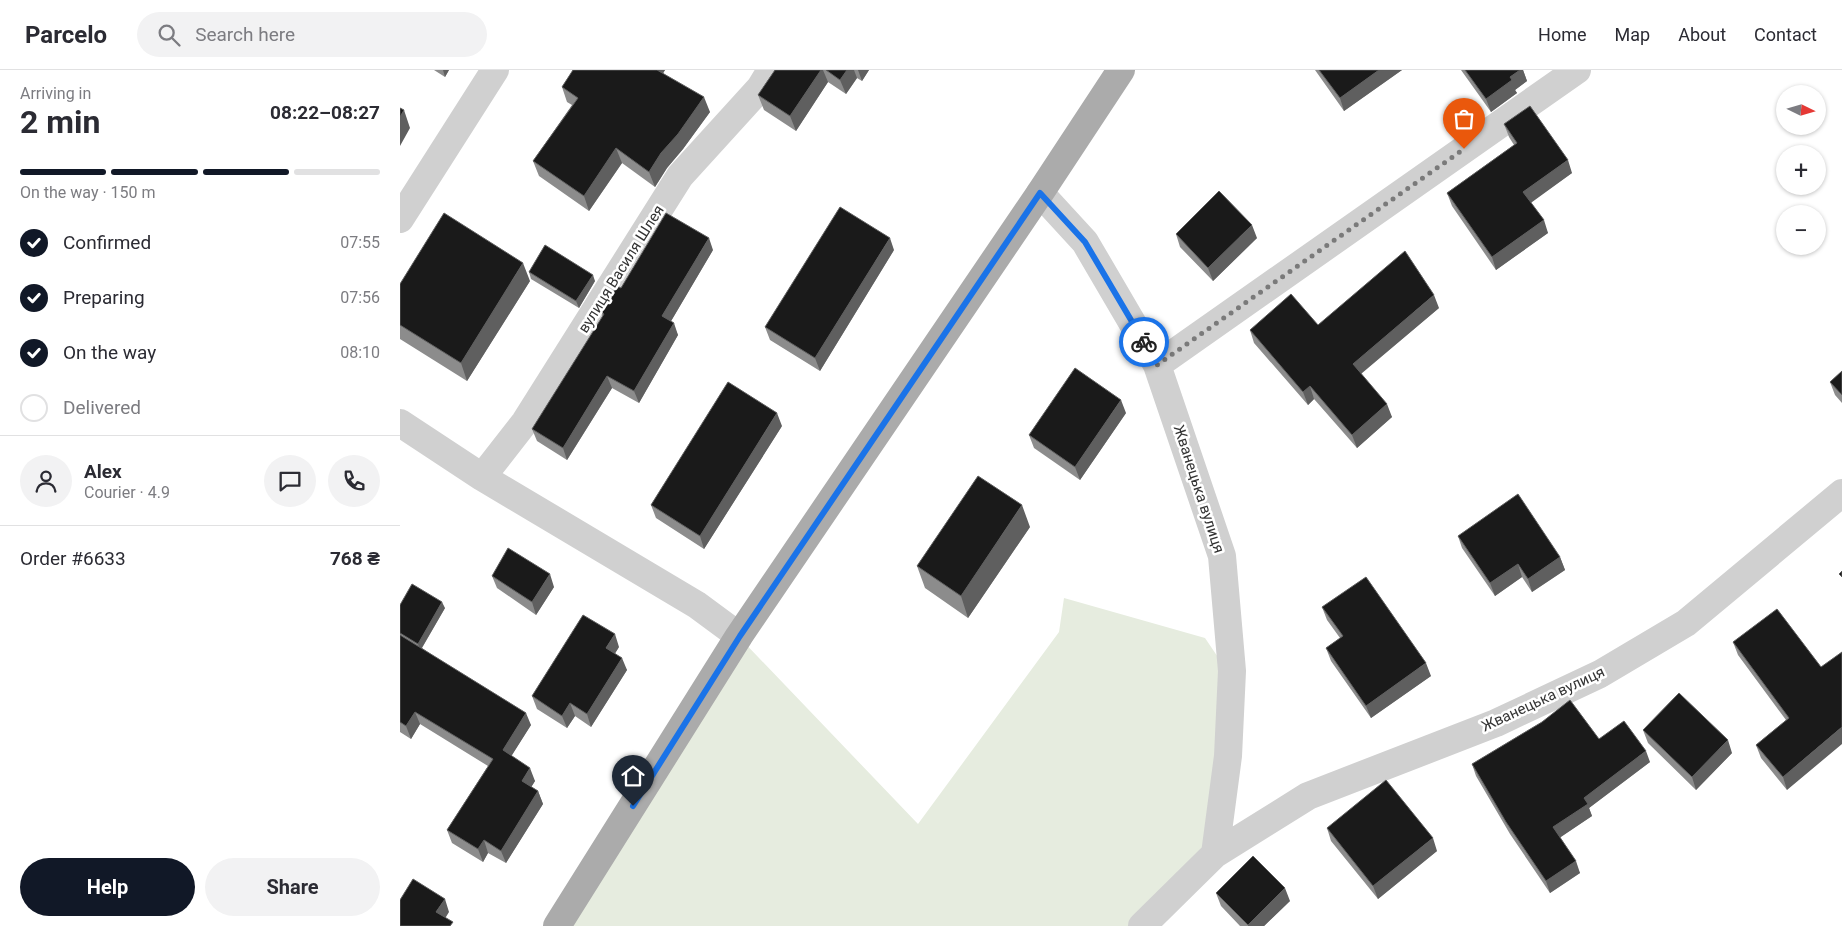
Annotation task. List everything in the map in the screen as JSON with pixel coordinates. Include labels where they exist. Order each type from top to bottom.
[{"type":"main road","points":[[557,926],[740,636],[1121,70]]},
{"type":"street","points":[[400,219],[495,70]]},
{"type":"street","name":"вулиця Василя Шлея","points":[[482,477],[525,422],[680,176],[760,88],[771,70]]},
{"type":"street","points":[[1157,365],[1577,70]]},
{"type":"street","name":"Жванецька вулиця","points":[[1040,193],[1085,242],[1157,365],[1222,556],[1232,671],[1228,756],[1215,854]]},
{"type":"street","points":[[400,422],[482,477],[697,605],[740,636]]},
{"type":"street","name":"Жванецька вулиця","points":[[1142,926],[1215,854],[1308,796],[1496,723],[1600,674],[1686,623],[1842,493]]},
{"type":"shaded area","points":[[1064,598],[1205,638],[1228,672],[1213,854],[1139,926],[556,926],[738,636],[918,824],[1059,632]]},
{"type":"building","points":[[573,70],[657,70],[704,97],[678,134],[661,153],[649,172],[616,148],[584,196],[533,161],[578,98],[562,87]]},
{"type":"building","points":[[775,70],[821,70],[790,116],[758,95]]},
{"type":"building","points":[[826,70],[847,70],[840,80]]},
{"type":"building","points":[[1319,70],[1379,70],[1340,98]]},
{"type":"building","points":[[1465,70],[1520,70],[1510,77],[1512,80],[1486,99]]},
{"type":"building","points":[[1530,106],[1568,160],[1523,192],[1544,220],[1492,257],[1447,193],[1517,143],[1504,124]]},
{"type":"building","points":[[400,108],[404,110],[400,117]]},
{"type":"building","points":[[1219,191],[1252,225],[1208,268],[1176,234]]},
{"type":"building","points":[[840,207],[890,238],[815,358],[765,327]]},
{"type":"building","points":[[444,213],[523,263],[461,363],[400,325],[400,284]]},
{"type":"building","points":[[666,213],[709,238],[662,316],[674,323],[634,391],[607,376],[563,448],[532,429],[604,314],[601,312],[617,286],[621,288]]},
{"type":"building","points":[[545,245],[593,275],[576,301],[529,272]]},
{"type":"building","points":[[1405,251],[1434,295],[1353,364],[1387,404],[1352,435],[1310,386],[1303,392],[1250,330],[1291,294],[1318,325]]},
{"type":"building","points":[[1075,368],[1121,400],[1075,467],[1029,435]]},
{"type":"building","points":[[1842,371],[1842,395],[1830,382]]},
{"type":"building","points":[[728,382],[777,413],[700,536],[651,505]]},
{"type":"building","points":[[978,476],[1022,505],[961,596],[917,566]]},
{"type":"building","points":[[1518,494],[1560,557],[1528,579],[1518,564],[1490,583],[1458,536]]},
{"type":"building","points":[[508,548],[550,574],[532,602],[492,576]]},
{"type":"building","points":[[1366,577],[1426,663],[1366,706],[1326,648],[1343,636],[1322,607]]},
{"type":"building","points":[[412,584],[442,602],[418,644],[400,633],[400,605]]},
{"type":"building","points":[[1777,609],[1821,667],[1842,652],[1842,727],[1783,777],[1756,745],[1789,718],[1733,642]]},
{"type":"building","points":[[583,615],[615,634],[606,648],[622,658],[587,714],[570,703],[562,716],[532,696]]},
{"type":"building","points":[[400,635],[526,713],[503,750],[530,768],[522,781],[538,791],[501,851],[484,840],[478,849],[447,830],[493,759],[415,712],[406,726],[400,722]]},
{"type":"building","points":[[1679,693],[1728,740],[1692,777],[1643,730]]},
{"type":"building","points":[[1570,700],[1599,739],[1624,721],[1646,751],[1584,798],[1588,804],[1553,827],[1576,861],[1546,881],[1506,822],[1472,764],[1542,722]]},
{"type":"building","points":[[1386,780],[1433,838],[1373,886],[1327,828]]},
{"type":"building","points":[[1253,856],[1285,888],[1248,925],[1216,893]]},
{"type":"building","points":[[413,879],[445,899],[436,912],[453,922],[450,926],[400,926],[400,900]]},
{"type":"way so far","points":[[1144,342],[1157,365],[1464,149]]},
{"type":"route","points":[[633,806],[740,636],[1040,193],[1085,242],[1144,342]]}]
